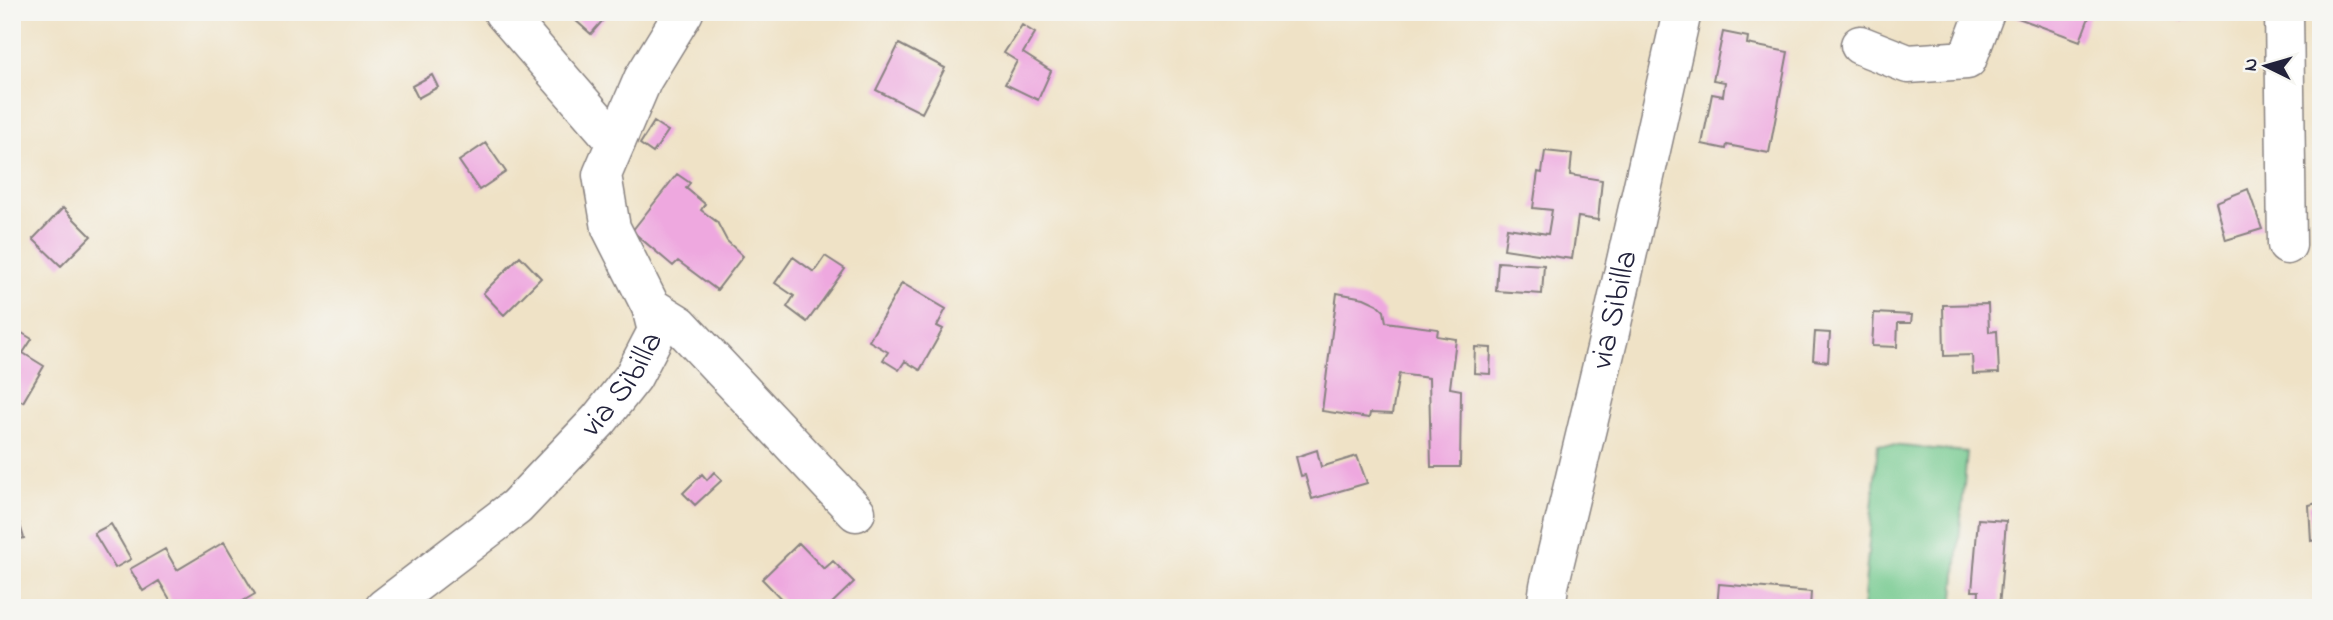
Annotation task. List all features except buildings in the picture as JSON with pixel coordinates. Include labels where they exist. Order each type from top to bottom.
[{"type":"street","points":[[503,12],[616,142]]},
{"type":"street","name":"via Sibilla","points":[[384,608],[516,507],[599,420],[633,377],[657,331],[651,307],[611,228],[602,175],[643,79],[684,12]]},
{"type":"street","name":"via Sibilla","points":[[1546,608],[1682,12]]},
{"type":"street","points":[[1860,45],[1908,64],[1967,60],[1985,12]]},
{"type":"street","points":[[2284,12],[2287,244]]},
{"type":"street","points":[[651,307],[680,325],[856,512]]},
{"type":"green space","points":[[1878,444],[1967,452],[1953,608],[1863,608]]}]
